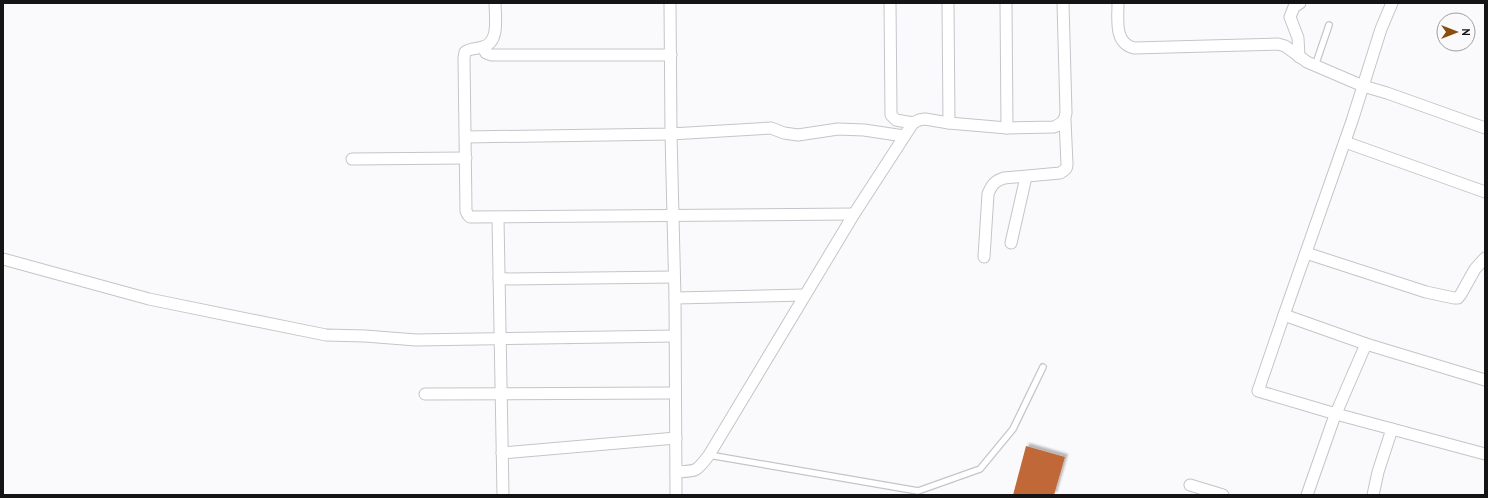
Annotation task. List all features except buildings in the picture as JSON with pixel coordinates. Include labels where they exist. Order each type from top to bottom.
[{"type":"street","points":[[495,3],[494,36],[490,44],[468,50],[465,52],[464,58],[468,215],[470,217],[674,217],[854,214]]},
{"type":"street","points":[[670,3],[671,134],[675,298],[674,393],[676,495]]},
{"type":"street","points":[[890,3],[891,115],[896,120],[913,123]]},
{"type":"street","points":[[948,3],[949,123]]},
{"type":"street","points":[[1006,3],[1007,128]]},
{"type":"street","points":[[984,257],[988,194],[996,180],[1060,173],[1067,169],[1063,3]]},
{"type":"street","points":[[1118,3],[1119,35],[1128,46],[1134,48],[1278,44],[1285,46],[1299,57],[1315,66],[1363,86],[1399,97],[1485,128]]},
{"type":"street","points":[[1299,57],[1298,38],[1290,17],[1294,7],[1300,3]]},
{"type":"street","points":[[1392,3],[1381,29],[1345,142],[1258,391],[1336,414],[1485,454]]},
{"type":"street","points":[[483,47],[486,52],[491,55],[500,56],[671,55]]},
{"type":"street","points":[[676,472],[692,471],[699,468],[709,455],[854,214],[913,123],[925,119],[949,123],[1007,128],[1054,127],[1065,120]]},
{"type":"street","points":[[466,137],[671,134],[771,128],[784,133],[798,135],[838,129],[864,130],[904,136]]},
{"type":"street","points":[[1345,142],[1485,192]]},
{"type":"street","points":[[352,159],[466,158]]},
{"type":"street","points":[[1011,243],[1026,177]]},
{"type":"street","points":[[498,218],[503,495]]},
{"type":"street","points":[[1306,253],[1426,292],[1454,298],[1458,298],[1475,269],[1485,258]]},
{"type":"street","points":[[3,259],[149,299],[326,334],[416,340],[675,336]]},
{"type":"street","points":[[499,279],[674,277]]},
{"type":"street","points":[[675,298],[805,295]]},
{"type":"street","points":[[1284,315],[1294,320],[1366,344],[1485,380]]},
{"type":"street","points":[[1307,495],[1336,414],[1366,344]]},
{"type":"street","points":[[425,394],[674,393]]},
{"type":"street","points":[[1373,495],[1378,472],[1392,429]]},
{"type":"street","points":[[502,453],[676,438]]},
{"type":"street","points":[[1190,485],[1223,495]]},
{"type":"lane","points":[[1315,66],[1329,25]]},
{"type":"lane","points":[[709,455],[918,491],[980,469],[1013,429],[1043,367]]}]
